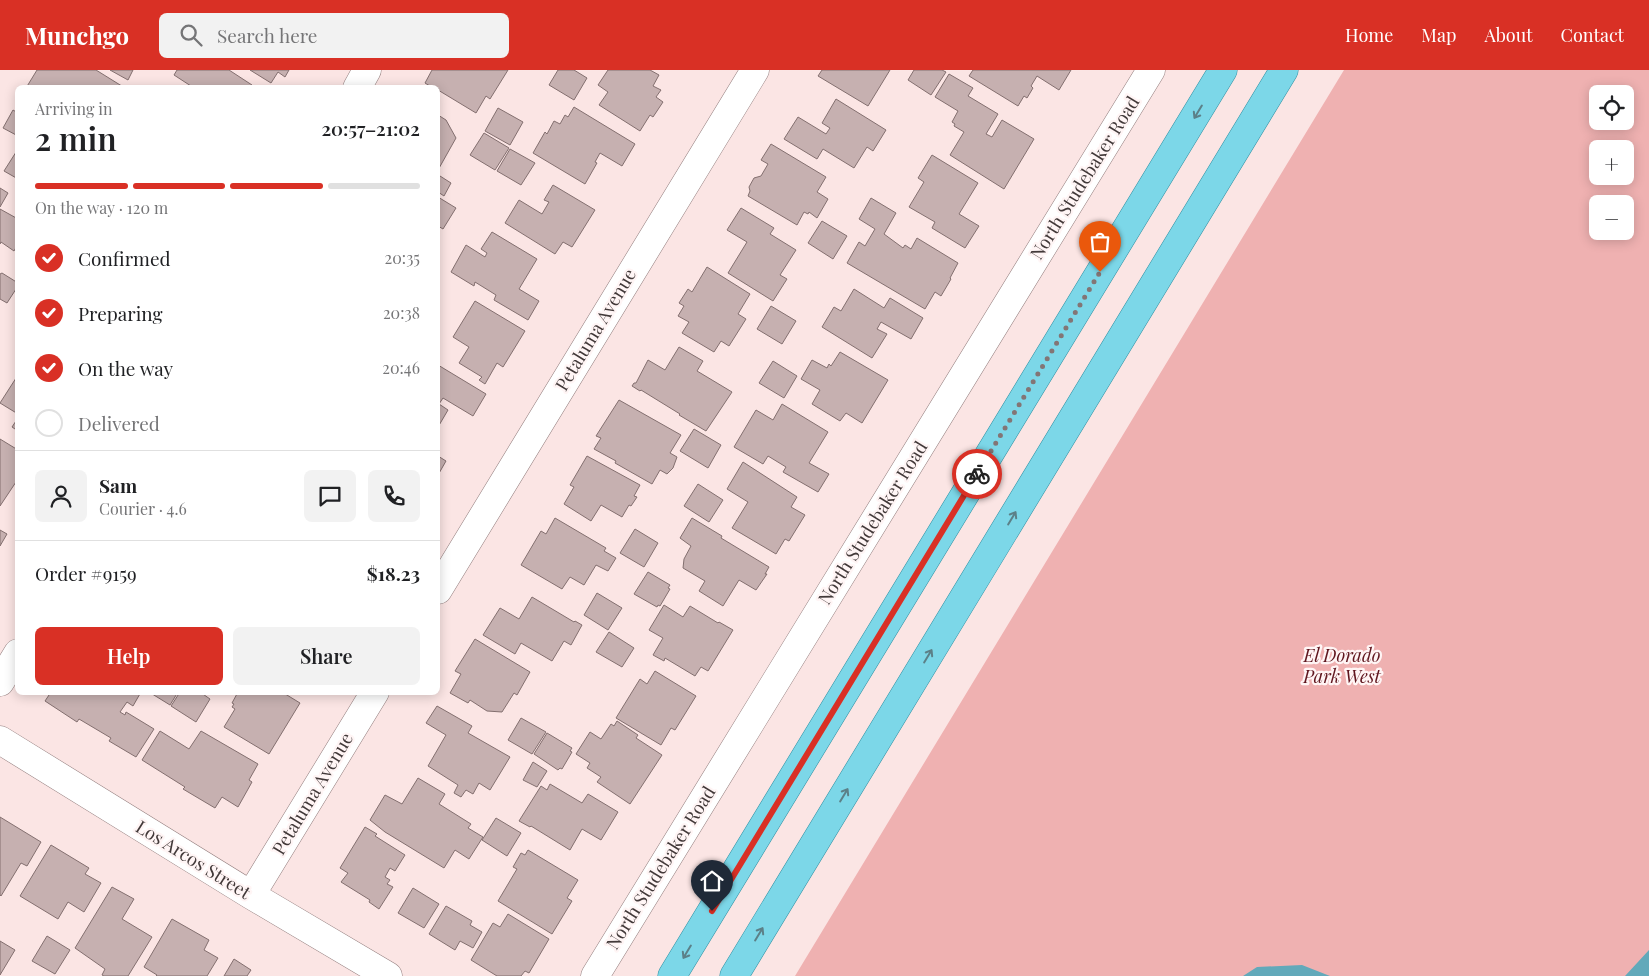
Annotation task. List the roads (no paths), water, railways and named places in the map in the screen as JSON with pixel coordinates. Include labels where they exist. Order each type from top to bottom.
[{"type":"main road","points":[[672,976],[1223,70]]},
{"type":"main road","points":[[734,976],[1284,70]]},
{"type":"street","points":[[359,85],[367,70]]},
{"type":"street","name":"Petaluma Avenue","points":[[440,587],[755,70]]},
{"type":"street","name":"North Studebaker Road","points":[[595,976],[1151,70]]},
{"type":"street","points":[[0,682],[15,658]]},
{"type":"street","name":"Petaluma Avenue","points":[[251,895],[373,695]]},
{"type":"street","name":"Los Arcos Street","points":[[0,740],[251,895],[388,976]]},
{"type":"water","points":[[1649,950],[1649,976],[1625,976]]},
{"type":"water","points":[[1302,965],[1330,976],[1243,976],[1257,967]]},
{"type":"park label","name":"El Dorado Park West","points":[[1342,666]]}]
